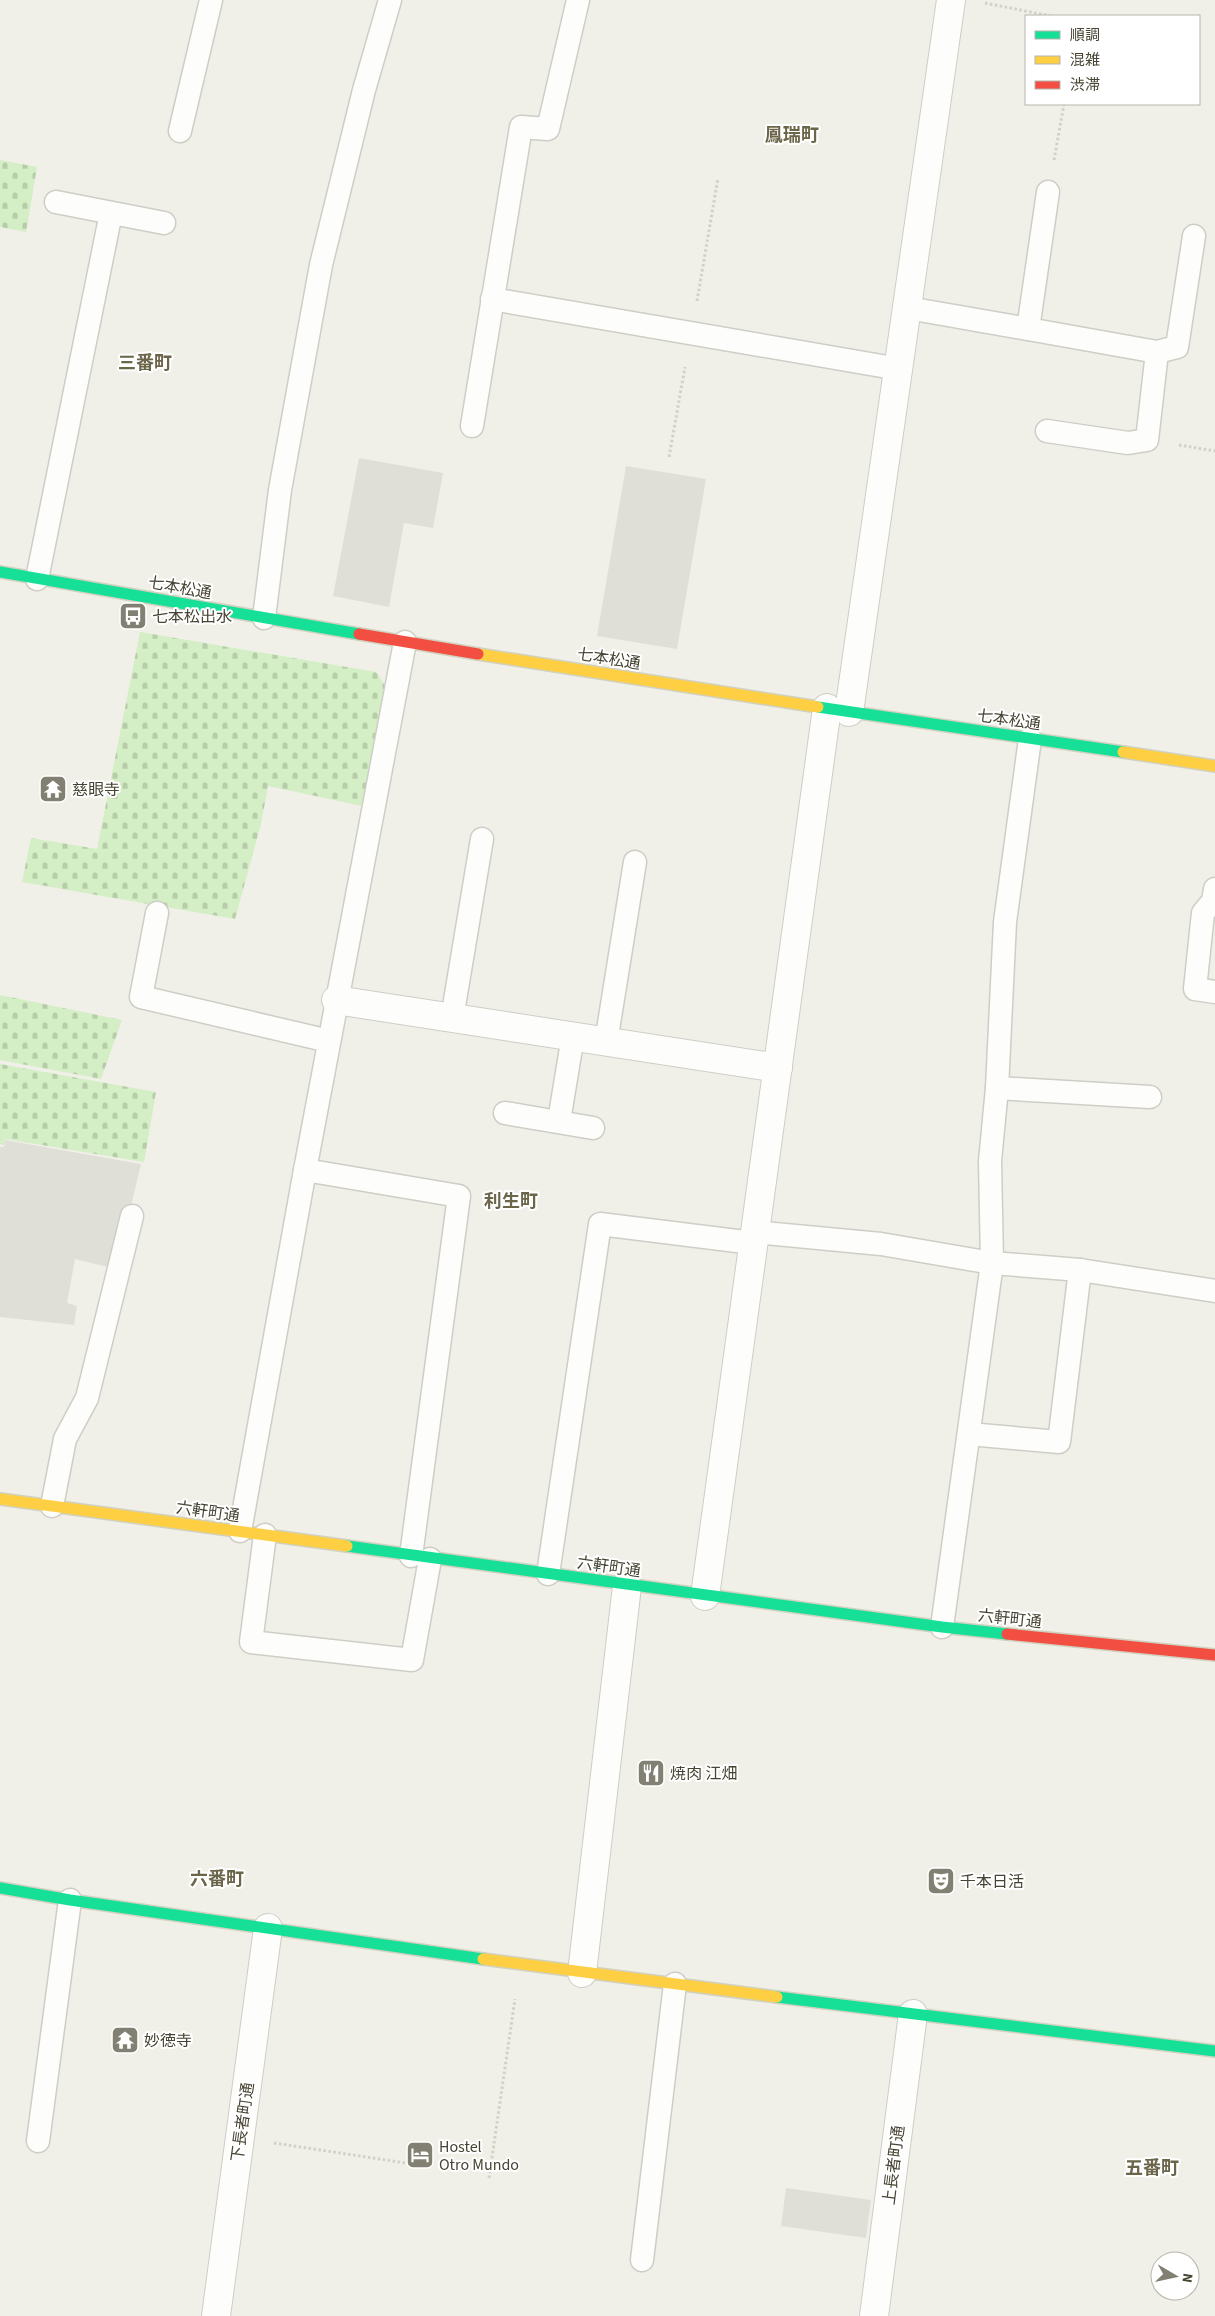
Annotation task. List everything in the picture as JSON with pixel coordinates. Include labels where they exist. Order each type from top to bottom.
[{"type":"street","points":[[705,1596],[778,1068],[908,308],[964,1]]},
{"type":"street","name":"七本松通","points":[[0,572],[405,642],[838,710],[1215,766]]},
{"type":"street","points":[[336,1000],[778,1068]]},
{"type":"street","name":"六軒町通","points":[[0,1499],[627,1586],[942,1627],[1215,1655]]},
{"type":"street","points":[[582,1973],[627,1586]]},
{"type":"street","points":[[0,1888],[70,1900],[582,1973],[1215,2051]]},
{"type":"street","name":"下長者町通","points":[[216,2316],[268,1928]]},
{"type":"street","name":"上長者町通","points":[[874,2316],[913,2014]]},
{"type":"lane","points":[[180,130],[211,0]]},
{"type":"lane","points":[[264,618],[280,490],[321,265],[364,90],[390,0]]},
{"type":"lane","points":[[472,426],[521,126],[548,129],[578,0]]},
{"type":"lane","points":[[1028,329],[1048,192]]},
{"type":"lane","points":[[56,202],[164,223]]},
{"type":"lane","points":[[37,579],[111,213]]},
{"type":"lane","points":[[908,308],[1156,352],[1177,347],[1194,236]]},
{"type":"lane","points":[[492,299],[899,369]]},
{"type":"lane","points":[[1047,431],[1128,443],[1148,440],[1156,352]]},
{"type":"lane","points":[[240,1531],[336,1000],[405,642]]},
{"type":"lane","points":[[942,1627],[992,1263],[990,1161],[997,1088],[1005,922],[1030,739]]},
{"type":"lane","points":[[452,1018],[482,839]]},
{"type":"lane","points":[[606,1042],[636,862]]},
{"type":"lane","points":[[1215,890],[1213,901],[1203,913],[1195,990],[1215,992]]},
{"type":"lane","points":[[157,913],[141,997],[329,1040]]},
{"type":"lane","points":[[559,1121],[573,1036]]},
{"type":"lane","points":[[997,1088],[1150,1097]]},
{"type":"lane","points":[[505,1113],[593,1128]]},
{"type":"lane","points":[[266,1535],[251,1642],[412,1660],[421,1557],[460,1196],[305,1170]]},
{"type":"lane","points":[[52,1506],[65,1439],[87,1398],[132,1216]]},
{"type":"lane","points":[[548,1574],[600,1224],[753,1238],[881,1244],[992,1263],[1080,1270],[1215,1291]]},
{"type":"lane","points":[[968,1434],[1059,1442],[1080,1270]]},
{"type":"lane","points":[[38,2141],[70,1900]]},
{"type":"lane","points":[[642,2260],[675,1984]]},
{"type":"path","points":[[964,1],[1044,15]]},
{"type":"path","points":[[1048,192],[1064,105]]},
{"type":"path","points":[[489,2178],[520,1964]]},
{"type":"path","points":[[240,2138],[420,2165]]},
{"type":"green space","points":[[0,160],[37,167],[26,232],[0,227]]},
{"type":"green space","points":[[140,632],[376,672],[386,687],[362,806],[268,786],[261,824],[235,919],[22,882],[31,838],[97,849]]},
{"type":"green space","points":[[0,995],[122,1020],[101,1079],[0,1060]]},
{"type":"green space","points":[[0,1064],[156,1092],[144,1162],[5,1139],[3,1145],[0,1144]]},
{"type":"shaded area","points":[[359,458],[443,473],[433,528],[404,523],[389,607],[333,596]]},
{"type":"shaded area","points":[[626,466],[706,479],[677,649],[597,636]]},
{"type":"shaded area","points":[[5,1140],[141,1164],[116,1269],[75,1259],[67,1303],[77,1306],[74,1325],[0,1317],[0,1147],[4,1147]]},
{"type":"shaded area","points":[[786,2188],[871,2200],[866,2238],[781,2226]]},
{"type":"traffic: fast","points":[[0,572],[359,634]]},
{"type":"traffic: fast","points":[[818,707],[1123,752]]},
{"type":"traffic: fast","points":[[347,1546],[942,1627],[1007,1634]]},
{"type":"traffic: fast","points":[[0,1888],[70,1900],[483,1959]]},
{"type":"traffic: fast","points":[[777,1997],[1215,2051]]},
{"type":"traffic: slow","points":[[478,654],[818,707]]},
{"type":"traffic: slow","points":[[1123,752],[1215,766]]},
{"type":"traffic: slow","points":[[0,1499],[347,1546]]},
{"type":"traffic: slow","points":[[483,1959],[777,1997]]},
{"type":"traffic: jam","points":[[359,634],[478,654]]},
{"type":"traffic: jam","points":[[1007,1634],[1215,1655]]},
{"type":"place","name":"七本松出水","points":[[133,616]]},
{"type":"place","name":"慈眼寺","points":[[53,789]]},
{"type":"place","name":"焼肉 江畑","points":[[651,1773]]},
{"type":"place","name":"千本日活","points":[[941,1881]]},
{"type":"place","name":"妙徳寺","points":[[125,2040]]},
{"type":"place","name":"Hostel Otro Mundo","points":[[420,2155]]},
{"type":"district","name":"鳳瑞町","points":[[792,135]]},
{"type":"district","name":"三番町","points":[[145,363]]},
{"type":"district","name":"利生町","points":[[511,1201]]},
{"type":"district","name":"六番町","points":[[217,1879]]},
{"type":"district","name":"五番町","points":[[1152,2168]]}]
